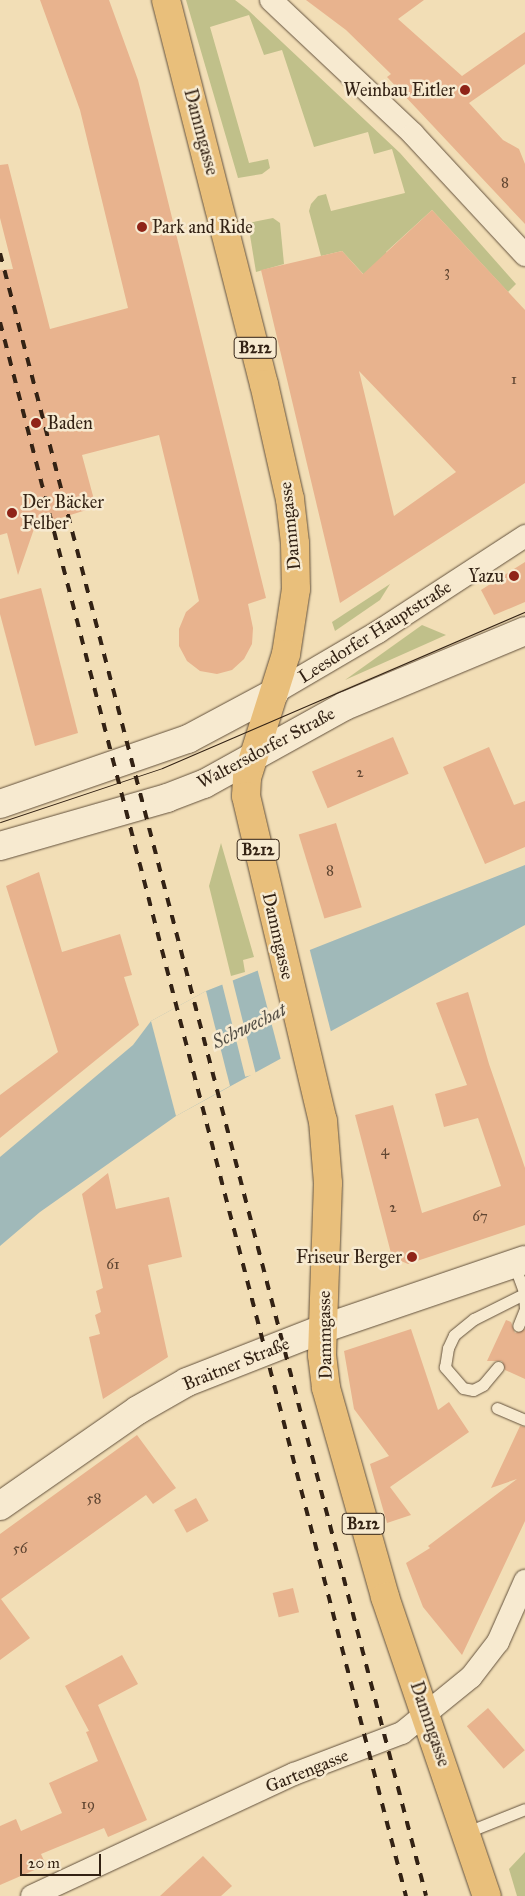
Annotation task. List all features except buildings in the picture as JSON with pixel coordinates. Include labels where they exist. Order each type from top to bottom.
[{"type":"main road","name":"Dammgasse","points":[[166,0],[219,198],[290,499],[296,543],[296,590],[286,654],[247,778],[246,796],[279,945],[323,1121],[328,1183],[322,1329],[326,1388],[385,1597],[467,1832],[487,1896]]},
{"type":"street","points":[[271,0],[413,134],[525,255]]},
{"type":"street","name":"Leesdorfer Hauptstraße","points":[[274,693],[378,632],[525,536]]},
{"type":"street","name":"Waltersdorfer Straße","points":[[0,846],[167,798],[204,784],[345,706],[525,631]]},
{"type":"street","points":[[0,804],[188,739],[274,693]]},
{"type":"street","name":"Braitner Straße","points":[[0,1506],[138,1410],[187,1382],[322,1329],[520,1262]]},
{"type":"street","name":"Gartengasse","points":[[32,1896],[294,1774],[402,1733],[427,1715],[471,1677],[498,1642],[525,1581]]},
{"type":"lane","points":[[518,1326],[524,1309],[525,1294],[520,1262]]},
{"type":"lane","points":[[498,1367],[483,1385],[473,1390],[462,1388],[445,1367],[448,1348],[454,1335],[474,1319],[525,1294]]},
{"type":"lane","points":[[497,1408],[525,1420]]},
{"type":"lane","points":[[467,1832],[525,1808]]},
{"type":"green space","points":[[186,0],[235,0],[248,10],[400,153],[516,284],[508,292],[432,210],[386,252],[525,449],[342,251],[321,256],[309,211],[311,204],[318,196],[326,194],[331,211],[405,193],[392,149],[374,154],[368,132],[314,147],[282,50],[264,55],[249,15],[210,27],[249,163],[268,159],[270,168],[262,174],[238,178]]},
{"type":"green space","points":[[273,218],[280,223],[284,264],[256,272],[248,223]]},
{"type":"green space","points":[[390,584],[380,600],[335,631],[332,622]]},
{"type":"green space","points":[[422,625],[446,635],[345,680]]},
{"type":"green space","points":[[221,843],[254,957],[243,960],[245,972],[231,976],[209,886]]},
{"type":"green space","points":[[525,1852],[525,1896],[517,1896],[509,1869]]},
{"type":"water","name":"Schwechat","points":[[525,865],[525,925],[176,1116],[40,1212],[0,1246],[0,1157],[133,1045],[151,1021],[206,991]]},
{"type":"pier","points":[[309,947],[331,1032],[281,1060],[257,968]]},
{"type":"pier","points":[[232,978],[256,1074],[245,1077],[221,981]]},
{"type":"pier","points":[[206,991],[230,1086],[176,1116],[151,1021]]},
{"type":"tram line","points":[[0,822],[162,768],[525,612]]},
{"type":"railway","points":[[0,253],[426,1896]]},
{"type":"railway","points":[[0,322],[406,1896]]},
{"type":"place","name":"Weinbau Eitler","points":[[465,90]]},
{"type":"place","name":"Park and Ride","points":[[142,227]]},
{"type":"place","name":"Baden","points":[[36,423]]},
{"type":"place","name":"Der Bäcker Felber","points":[[12,513]]},
{"type":"place","name":"Yazu","points":[[514,576]]},
{"type":"place","name":"Friseur Berger","points":[[412,1257]]}]
